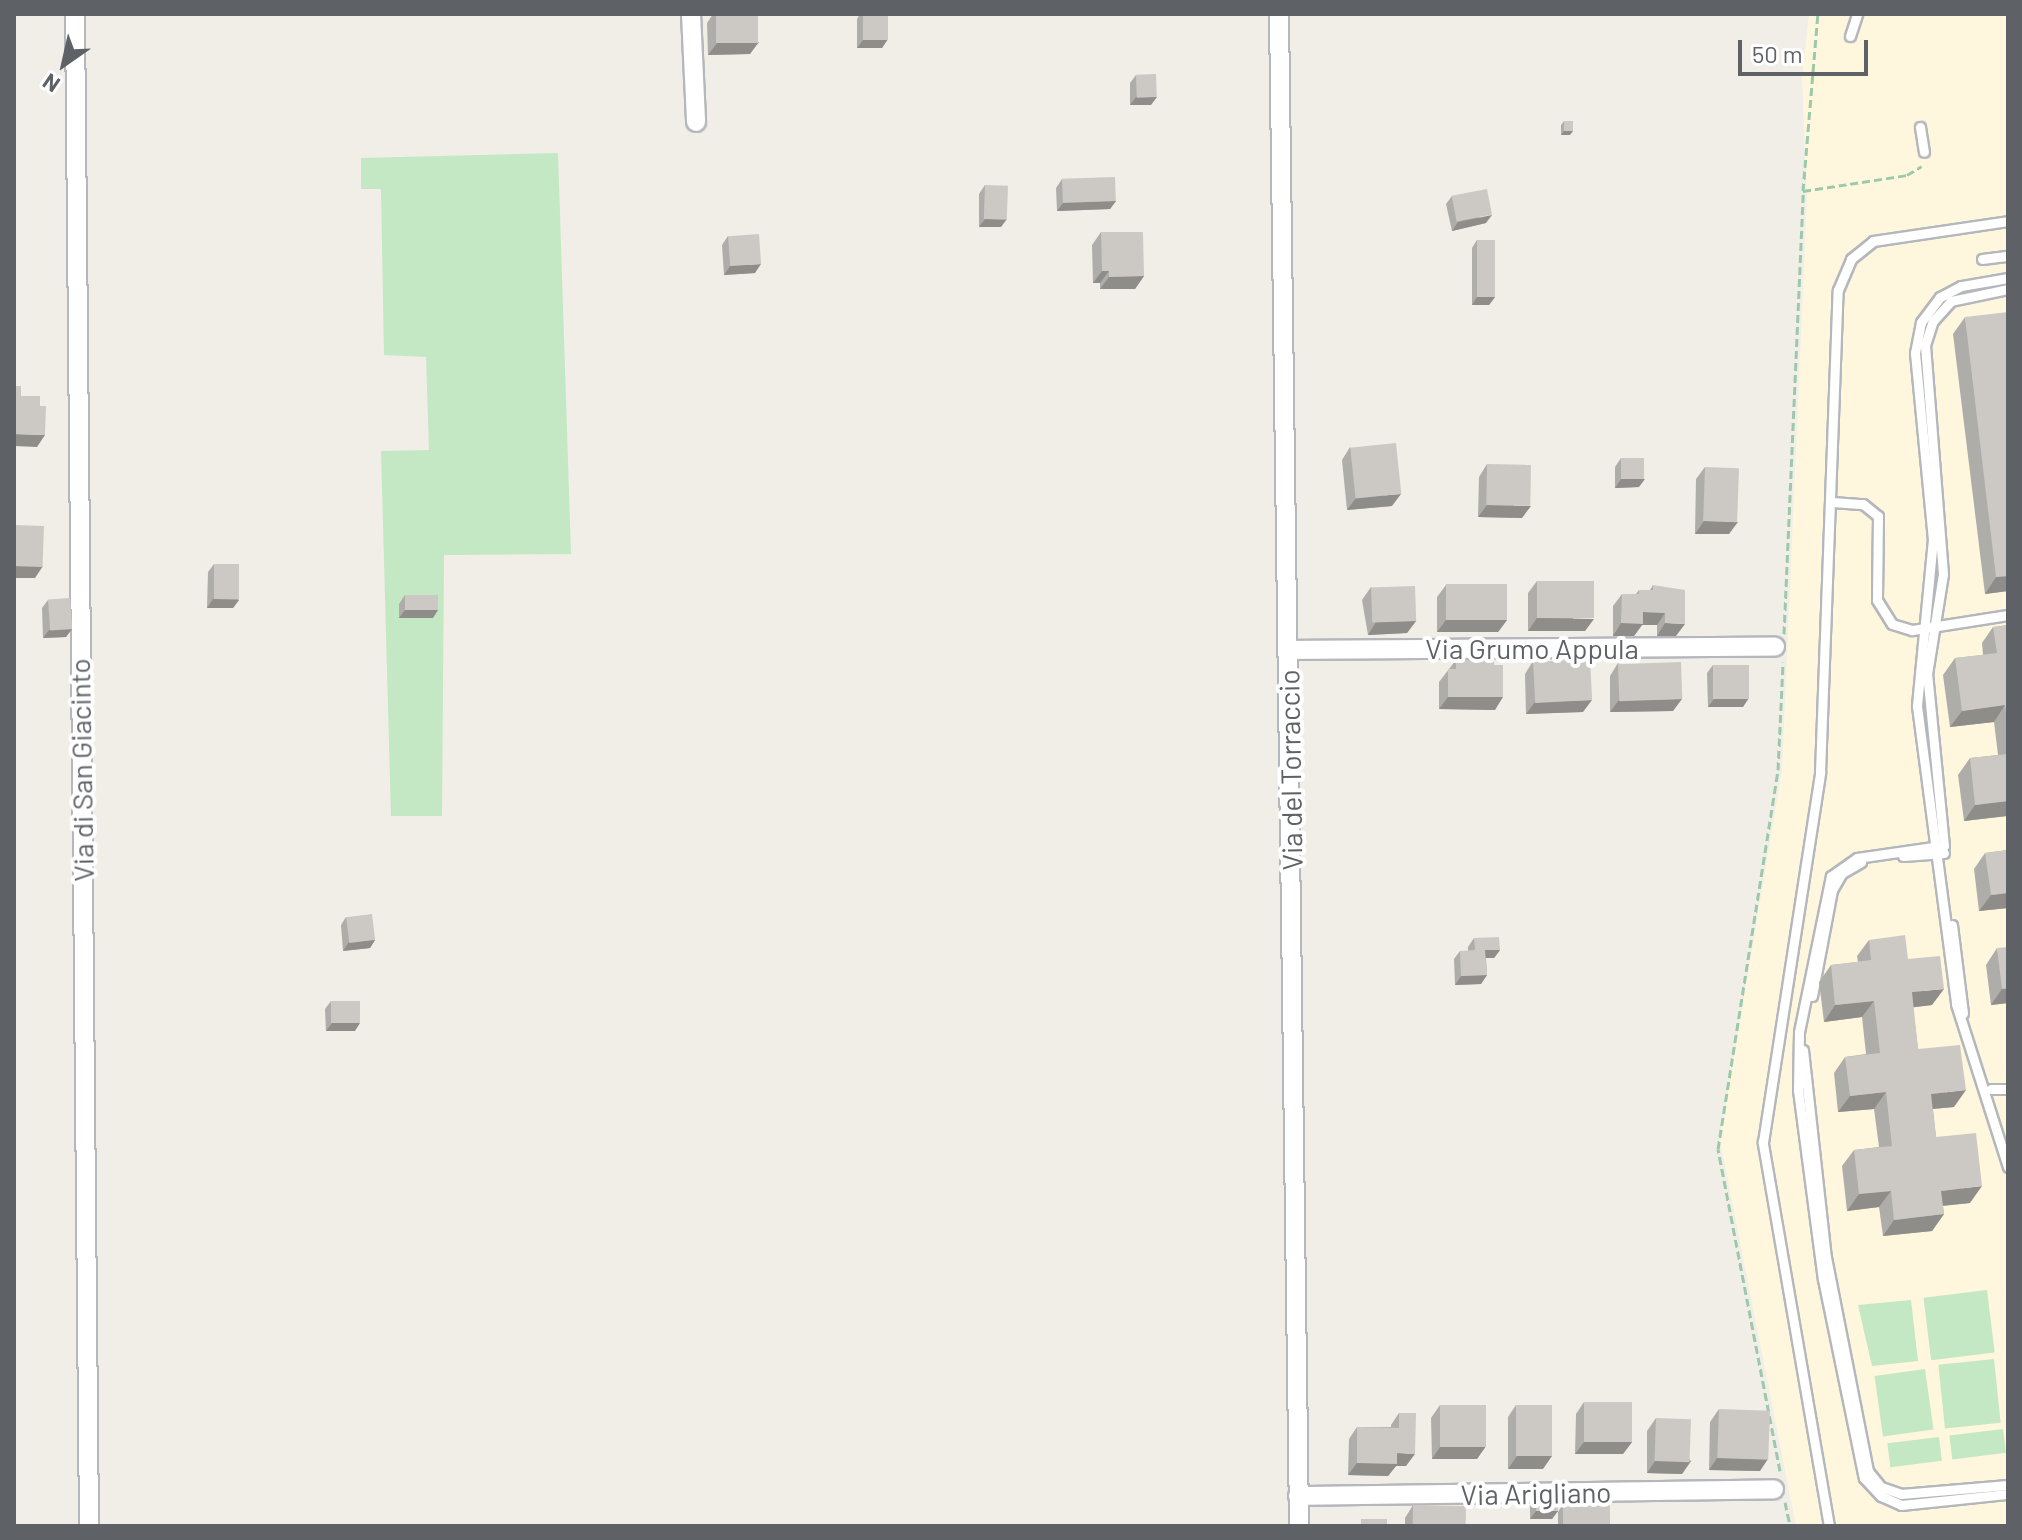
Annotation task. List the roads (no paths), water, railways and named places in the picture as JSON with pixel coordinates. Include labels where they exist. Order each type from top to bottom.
[{"type":"street","name":"Via di San Giacinto","points":[[75,14],[89,1526]]},
{"type":"street","points":[[691,14],[696,122]]},
{"type":"street","name":"Via del Torraccio","points":[[1279,14],[1299,1526]]},
{"type":"street","name":"Via Grumo Appula","points":[[1289,650],[1780,651]]},
{"type":"street","name":"Via Arigliano","points":[[1298,1496],[1779,1485]]},
{"type":"lane","points":[[1850,36],[1857,14]]},
{"type":"lane","points":[[1920,127],[1924,152]]},
{"type":"lane","points":[[1829,1526],[1763,1142],[1820,772],[1837,305],[1851,259],[1867,244],[1889,236],[2008,221]]},
{"type":"lane","points":[[1982,259],[2008,256]]},
{"type":"lane","points":[[2008,278],[1943,294],[1918,329],[1915,360],[1933,539],[1917,698],[1964,1017],[2008,1141]]},
{"type":"lane","points":[[2008,289],[1951,301],[1926,338],[1943,559],[1927,674],[1956,1004],[2008,1167]]},
{"type":"lane","points":[[1832,502],[1863,504],[1876,513],[1879,607],[1897,626],[1922,627],[1935,622],[2008,615]]},
{"type":"lane","points":[[1941,850],[1869,859],[1851,866],[1836,881],[1806,1028],[1804,1081],[1828,1268],[1868,1471],[1881,1487],[1901,1494],[2008,1485]]},
{"type":"lane","points":[[1941,850],[1857,858],[1831,876],[1799,1032],[1798,1090],[1824,1289],[1864,1478],[1881,1496],[1901,1505],[2008,1494]]},
{"type":"lane","points":[[1991,1089],[2008,1089]]}]
